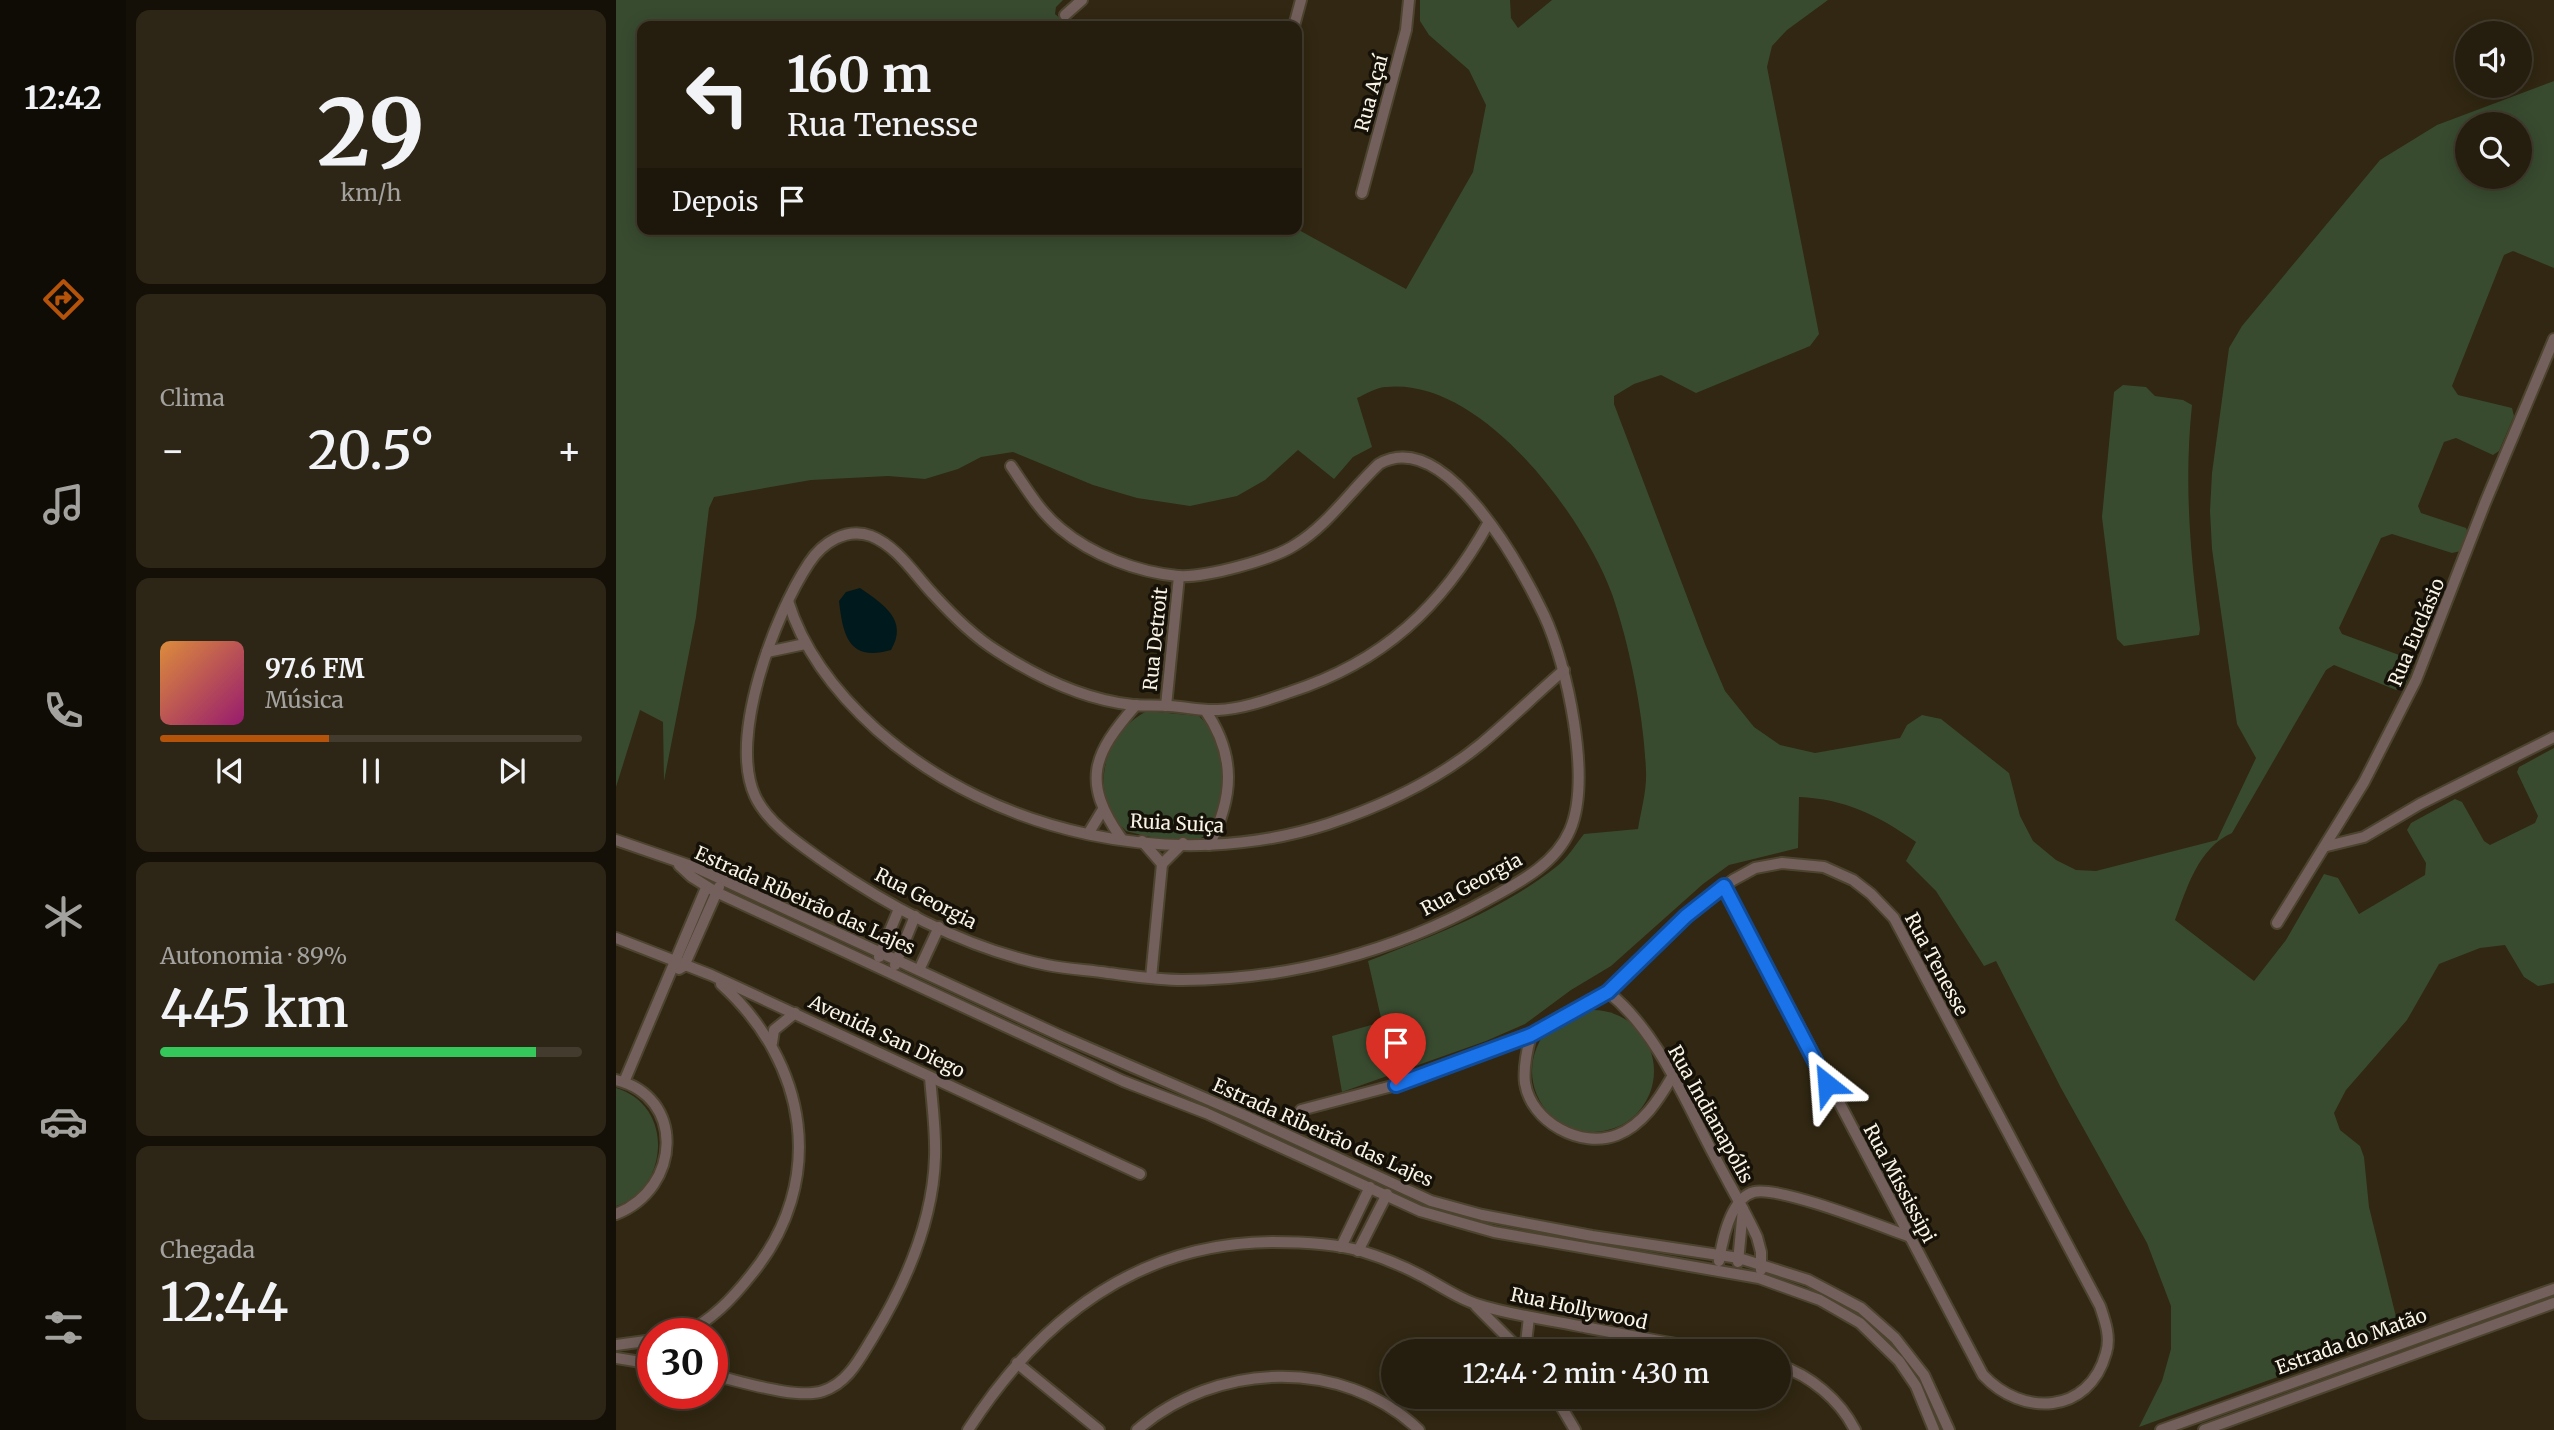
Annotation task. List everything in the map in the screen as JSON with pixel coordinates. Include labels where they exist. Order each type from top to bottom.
[{"type":"street","points":[[1065,15],[1083,0]]},
{"type":"street","points":[[1295,21],[1301,0]]},
{"type":"street","name":"Rua Açaí","points":[[1362,193],[1406,30],[1409,0]]},
{"type":"street","name":"Rua Euclásio","points":[[2277,923],[2327,846],[2364,782],[2416,680],[2485,503],[2554,339]]},
{"type":"street","name":"Rua Georgia","points":[[1011,466],[1053,521],[1087,547],[1138,567],[1179,576],[1251,563],[1296,545],[1320,526],[1379,464],[1391,457],[1414,457],[1436,468],[1489,522],[1537,600],[1554,637],[1564,670],[1574,728],[1576,806],[1570,830],[1548,862],[1517,883],[1446,921],[1319,966],[1241,977],[1151,978],[1048,965],[999,952],[899,909],[795,841],[760,805],[749,779],[748,752],[754,698],[767,652],[788,601],[809,563],[834,539],[853,533],[877,539],[900,557],[962,625],[990,647],[1028,670],[1067,687],[1136,705]]},
{"type":"street","points":[[1136,705],[1221,710],[1314,684],[1369,658],[1427,611],[1449,587],[1489,522]]},
{"type":"street","name":"Rua Detroit","points":[[1166,706],[1179,576]]},
{"type":"street","name":"Ruia Suiça","points":[[788,601],[805,644],[821,669],[862,716],[893,744],[933,772],[972,796],[1006,811],[1088,834],[1142,841],[1209,845],[1262,840],[1298,833],[1409,792],[1480,745],[1564,670]]},
{"type":"street","points":[[767,652],[805,644]]},
{"type":"street","name":"Rua Detroit","points":[[1102,811],[1097,785],[1099,762],[1108,739],[1136,705]]},
{"type":"street","points":[[1205,710],[1221,737],[1230,772],[1225,810],[1209,845]]},
{"type":"street","points":[[2327,846],[2364,837],[2420,804],[2554,737]]},
{"type":"street","points":[[1088,834],[1102,811],[1121,838]]},
{"type":"street","points":[[616,840],[677,863]]},
{"type":"street","points":[[1142,841],[1162,864]]},
{"type":"street","points":[[1151,978],[1162,864],[1183,843]]},
{"type":"street","name":"Estrada Ribeirão das Lajes","points":[[677,863],[697,868],[1060,1036],[1246,1116],[1374,1177],[1447,1206],[1591,1236],[1739,1258],[1828,1288],[1878,1322],[1895,1338],[1924,1374],[1949,1430]]},
{"type":"street","name":"Estrada Ribeirão das Lajes","points":[[677,863],[711,890],[1123,1080],[1206,1113],[1386,1198],[1494,1232],[1759,1278],[1820,1300],[1843,1312],[1880,1340],[1916,1386],[1934,1430]]},
{"type":"street","name":"Rua Tenesse","points":[[1301,1110],[1396,1085],[1531,1035],[1608,992],[1686,916],[1746,872],[1769,865],[1802,864],[1824,867],[1853,880],[1894,918],[2100,1306],[2107,1329],[2107,1352],[2096,1374],[2081,1392],[2067,1400]]},
{"type":"street","points":[[616,1214],[632,1208],[647,1196],[659,1180],[666,1162],[667,1143],[663,1123],[654,1106],[640,1092],[620,1081],[671,975],[673,961],[711,890],[721,880]]},
{"type":"street","name":"Rua Mississipi","points":[[1724,886],[1983,1376],[1996,1388],[2028,1404],[2067,1400]]},
{"type":"street","points":[[671,975],[684,966],[711,890]]},
{"type":"street","points":[[876,966],[899,909]]},
{"type":"street","points":[[891,973],[915,916]]},
{"type":"street","points":[[924,987],[924,972],[939,927]]},
{"type":"street","name":"Avenida San Diego","points":[[616,938],[711,975],[1140,1174]]},
{"type":"street","points":[[616,943],[632,946]]},
{"type":"street","points":[[709,1318],[736,1293],[764,1259],[783,1224],[795,1185],[799,1140],[794,1099],[772,1044],[741,1002],[711,975]]},
{"type":"street","name":"Rua Indianapólis","points":[[1608,992],[1637,1021],[1672,1077],[1757,1237],[1762,1265]]},
{"type":"street","points":[[772,1044],[774,1030],[794,1013]]},
{"type":"street","points":[[1531,1035],[1525,1076],[1531,1098],[1542,1115],[1559,1129],[1577,1137],[1616,1136],[1633,1126],[1652,1107],[1672,1077]]},
{"type":"street","points":[[728,1378],[806,1393],[834,1387],[848,1374],[894,1304],[920,1238],[932,1190],[935,1157],[930,1077]]},
{"type":"street","points":[[1342,1247],[1374,1177]]},
{"type":"street","points":[[1358,1251],[1391,1184]]},
{"type":"street","points":[[1718,1270],[1730,1217],[1754,1192],[1770,1193],[1826,1207],[1908,1236]]},
{"type":"street","points":[[1737,1274],[1742,1206]]},
{"type":"street","name":"Rua Hollywood","points":[[968,1430],[991,1394],[1017,1363],[1077,1307],[1111,1284],[1162,1260],[1217,1246],[1251,1242],[1297,1242],[1342,1247],[1416,1272],[1474,1304],[1638,1339]]},
{"type":"street","points":[[1759,1278],[1762,1265]]},
{"type":"street","name":"Estrada do Matão","points":[[2161,1430],[2554,1289]]},
{"type":"street","name":"Estrada do Matão","points":[[2202,1430],[2554,1303]]},
{"type":"street","name":"Rua Hollywood","points":[[1474,1304],[1509,1339]]},
{"type":"street","points":[[1526,1339],[1529,1317]]},
{"type":"street","points":[[616,1345],[637,1342]]},
{"type":"street","points":[[616,1358],[637,1361]]},
{"type":"street","points":[[1017,1363],[1099,1430]]},
{"type":"street","points":[[1791,1369],[1798,1371],[1840,1406],[1855,1430]]},
{"type":"street","points":[[1138,1430],[1176,1402],[1211,1387],[1245,1378],[1275,1376],[1318,1380],[1355,1391],[1381,1403],[1419,1430]]},
{"type":"street","points":[[1563,1409],[1576,1430]]},
{"type":"street","points":[[2196,1418],[2202,1430]]},
{"type":"green space","points":[[616,0],[1063,0],[1056,7],[1055,14],[1063,21],[637,21],[637,235],[1302,235],[1302,232],[1406,289],[1473,172],[1486,105],[1469,70],[1429,35],[1420,21],[1420,0],[1510,0],[1511,18],[1518,28],[1552,0],[1828,0],[1787,30],[1772,46],[1767,67],[1819,334],[1810,346],[1696,393],[1661,375],[1634,384],[1614,396],[1614,404],[1725,691],[1754,727],[1780,745],[1815,753],[1900,738],[1907,725],[1922,715],[1941,719],[2009,773],[2020,816],[2033,841],[2056,860],[2076,870],[2096,871],[2217,840],[2256,758],[2237,724],[2212,549],[2212,473],[2229,348],[2242,326],[2380,160],[2437,125],[2455,118],[2455,189],[2532,189],[2532,112],[2472,112],[2509,98],[2532,98],[2532,89],[2554,81],[2554,268],[2513,251],[2504,255],[2452,386],[2458,395],[2512,408],[2514,416],[2499,451],[2493,455],[2456,438],[2444,442],[2418,506],[2421,513],[2466,528],[2469,536],[2461,551],[2452,553],[2392,534],[2381,538],[2339,628],[2342,634],[2410,659],[2413,666],[2405,686],[2396,690],[2334,665],[2326,670],[2232,833],[2210,848],[2195,870],[2175,920],[2254,981],[2286,940],[2324,874],[2338,878],[2359,914],[2425,875],[2426,863],[2407,830],[2411,823],[2455,799],[2462,802],[2484,841],[2490,845],[2535,823],[2538,816],[2517,772],[2519,767],[2554,748],[2554,983],[2538,986],[2524,977],[2505,945],[2480,948],[2439,964],[2407,1020],[2346,1090],[2334,1113],[2340,1130],[2360,1146],[2364,1157],[2369,1207],[2400,1333],[2139,1427],[2162,1381],[2171,1349],[2171,1306],[2147,1243],[2061,1088],[1996,961],[1984,966],[1936,891],[1906,861],[1916,842],[1861,810],[1831,801],[1799,797],[1798,848],[1729,865],[1703,884],[1611,966],[1571,990],[1525,1024],[1486,1041],[1342,1092],[1332,1036],[1382,1022],[1368,961],[1441,932],[1512,897],[1560,864],[1584,834],[1638,829],[1646,786],[1642,728],[1630,659],[1619,614],[1598,562],[1553,491],[1524,457],[1492,427],[1457,404],[1422,390],[1386,387],[1375,389],[1357,398],[1372,447],[1353,457],[1334,479],[1298,450],[1265,480],[1237,496],[1190,506],[1137,498],[1093,485],[1013,452],[981,457],[958,469],[925,479],[888,476],[811,480],[714,497],[709,508],[696,617],[664,781],[663,722],[640,710],[616,787]]},
{"type":"green space","points":[[2123,385],[2146,387],[2155,396],[2183,400],[2192,405],[2188,489],[2199,635],[2124,646],[2117,639],[2102,517],[2114,392]]},
{"type":"green space","points":[[1147,711],[1199,716],[1218,743],[1222,769],[1219,810],[1209,832],[1201,838],[1175,840],[1126,831],[1114,817],[1107,801],[1105,767],[1110,750],[1131,722]]},
{"type":"green space","points":[[1593,1010],[1616,1015],[1636,1028],[1649,1048],[1654,1071],[1649,1094],[1636,1114],[1616,1127],[1593,1132],[1570,1127],[1550,1114],[1537,1094],[1532,1071],[1537,1048],[1550,1028],[1570,1015]]},
{"type":"green space","points":[[616,1088],[635,1097],[648,1111],[656,1128],[658,1147],[655,1165],[647,1182],[634,1196],[616,1206]]},
{"type":"water","points":[[860,588],[885,607],[895,621],[896,639],[891,650],[877,653],[857,649],[846,635],[839,601],[846,592]]},
{"type":"route","points":[[1396,1085],[1531,1035],[1559,1016],[1608,992],[1686,916],[1724,886],[1827,1084]]}]
